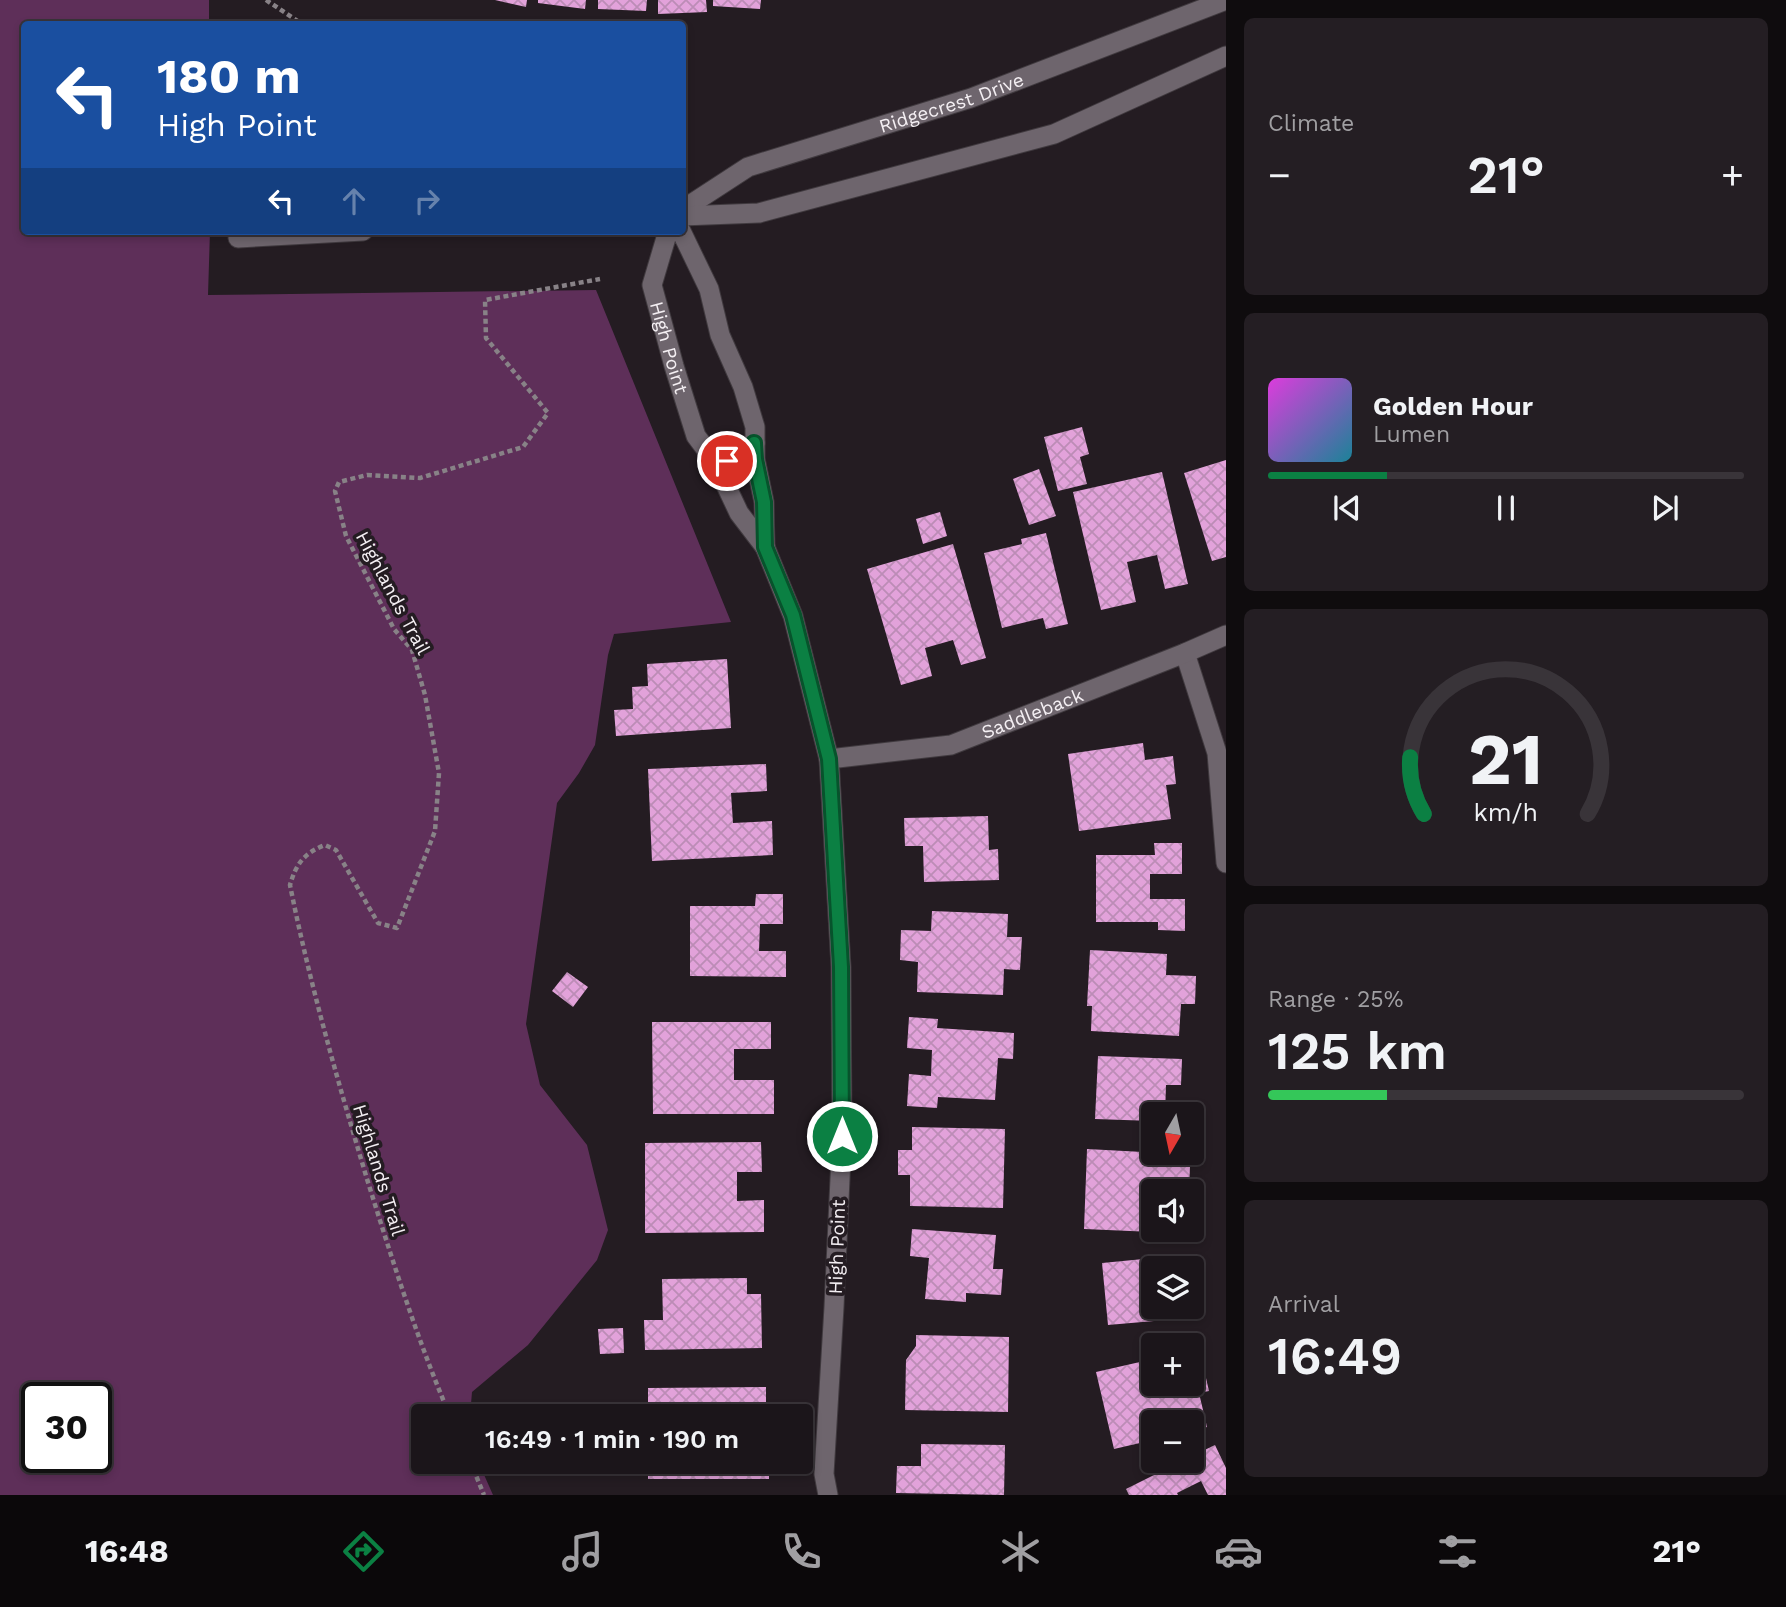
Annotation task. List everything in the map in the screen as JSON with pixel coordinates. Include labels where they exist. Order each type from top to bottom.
[{"type":"street","name":"Ridgecrest Drive","points":[[686,207],[748,167],[971,98],[1226,0]]},
{"type":"street","points":[[686,216],[759,213],[1054,135],[1226,56]]},
{"type":"street","points":[[238,238],[292,235]]},
{"type":"street","name":"High Point","points":[[667,235],[652,285],[696,436],[714,460],[739,513],[765,547],[793,615],[829,759],[841,967],[842,1136],[824,1474],[828,1495]]},
{"type":"street","name":"High Point","points":[[683,235],[709,289],[720,335],[746,397],[755,427],[755,459],[764,502],[765,547]]},
{"type":"street","points":[[714,460],[727,461],[750,454],[754,443]]},
{"type":"street","name":"Saddleback","points":[[829,759],[951,745],[1226,635]]},
{"type":"street","points":[[1185,653],[1217,753],[1226,863]]},
{"type":"path","points":[[266,0],[298,21]]},
{"type":"path","name":"Highlands Trail","points":[[446,1404],[392,1261],[349,1121],[315,998],[290,885],[304,856],[325,845],[336,850],[378,923],[397,928],[435,831],[439,773],[425,695],[412,650],[394,629],[346,536],[335,491],[339,482],[367,475],[419,478],[523,447],[548,413],[486,338],[485,300],[600,279]]},
{"type":"path","points":[[475,1474],[484,1495]]},
{"type":"shaded area","points":[[0,0],[209,0],[209,21],[21,21],[21,235],[210,235],[208,295],[596,290],[731,622],[614,634],[608,655],[595,745],[557,803],[526,1024],[540,1085],[587,1145],[608,1230],[597,1260],[528,1345],[472,1392],[471,1404],[411,1404],[411,1474],[484,1474],[493,1495],[0,1495]]},
{"type":"building","points":[[495,0],[527,0],[526,7]]},
{"type":"building","points":[[538,0],[586,0],[585,9],[538,3]]},
{"type":"building","points":[[598,0],[647,0],[646,11],[598,9]]},
{"type":"building","points":[[658,0],[706,0],[707,12],[658,14]]},
{"type":"building","points":[[713,0],[761,0],[760,9],[713,6]]},
{"type":"building","points":[[1082,427],[1089,454],[1080,457],[1087,484],[1058,491],[1044,437]]},
{"type":"building","points":[[1226,460],[1226,557],[1212,561],[1184,473]]},
{"type":"building","points":[[1039,469],[1056,516],[1029,525],[1013,479]]},
{"type":"building","points":[[1162,472],[1188,584],[1165,589],[1157,555],[1127,562],[1136,602],[1101,610],[1073,492]]},
{"type":"building","points":[[940,512],[947,536],[923,544],[916,519]]},
{"type":"building","points":[[1046,533],[1068,624],[1046,629],[1043,618],[1002,628],[984,553],[1022,544],[1021,539]]},
{"type":"building","points":[[953,544],[986,658],[961,665],[953,640],[925,648],[932,676],[901,685],[867,569]]},
{"type":"building","points":[[727,659],[731,728],[616,736],[614,710],[633,709],[632,687],[648,686],[647,664]]},
{"type":"building","points":[[1143,743],[1145,760],[1173,756],[1176,784],[1166,785],[1171,819],[1079,831],[1068,754]]},
{"type":"building","points":[[766,764],[767,791],[731,793],[733,823],[772,821],[773,855],[652,861],[648,769]]},
{"type":"building","points":[[988,816],[989,850],[998,849],[999,880],[924,882],[923,846],[905,846],[904,818]]},
{"type":"building","points":[[1154,843],[1182,843],[1182,874],[1150,874],[1150,899],[1185,899],[1185,931],[1158,930],[1158,922],[1096,922],[1096,855],[1155,855]]},
{"type":"building","points":[[756,894],[783,894],[783,924],[760,924],[759,951],[786,951],[786,977],[690,976],[690,906],[755,906]]},
{"type":"building","points":[[932,911],[1008,914],[1007,937],[1022,937],[1020,970],[1004,969],[1003,995],[917,992],[918,962],[900,960],[901,930],[931,931]]},
{"type":"building","points":[[1090,950],[1167,954],[1166,975],[1196,976],[1195,1004],[1181,1004],[1179,1036],[1091,1031],[1092,1006],[1087,1006]]},
{"type":"building","points":[[567,972],[588,987],[573,1007],[552,991]]},
{"type":"building","points":[[909,1017],[938,1019],[937,1028],[1014,1033],[1013,1059],[998,1058],[995,1100],[938,1097],[937,1108],[907,1106],[909,1074],[931,1076],[932,1050],[907,1048]]},
{"type":"building","points":[[652,1022],[771,1022],[771,1049],[734,1049],[734,1080],[774,1080],[774,1114],[653,1114]]},
{"type":"building","points":[[1098,1056],[1182,1059],[1181,1085],[1166,1085],[1165,1102],[1141,1102],[1141,1121],[1095,1119]]},
{"type":"building","points":[[912,1127],[1005,1129],[1003,1208],[910,1206],[910,1175],[898,1175],[898,1150],[912,1150]]},
{"type":"building","points":[[761,1142],[762,1172],[737,1172],[737,1201],[764,1200],[764,1232],[645,1233],[645,1143]]},
{"type":"building","points":[[1087,1149],[1141,1152],[1141,1166],[1190,1166],[1190,1179],[1141,1179],[1141,1231],[1084,1229]]},
{"type":"building","points":[[912,1229],[996,1235],[993,1269],[1003,1269],[1001,1295],[966,1293],[966,1302],[925,1299],[929,1258],[910,1256]]},
{"type":"building","points":[[1141,1259],[1141,1319],[1177,1319],[1108,1325],[1102,1263]]},
{"type":"building","points":[[747,1278],[747,1294],[761,1294],[762,1348],[645,1350],[644,1320],[663,1320],[662,1279]]},
{"type":"building","points":[[623,1328],[624,1353],[600,1354],[598,1329]]},
{"type":"building","points":[[916,1335],[1009,1337],[1008,1412],[905,1410],[906,1360],[916,1346]]},
{"type":"building","points":[[1141,1362],[1141,1396],[1200,1396],[1203,1410],[1141,1410],[1141,1443],[1114,1449],[1096,1372]]},
{"type":"building","points":[[1204,1369],[1209,1391],[1204,1392]]},
{"type":"building","points":[[766,1387],[766,1404],[648,1404],[648,1388]]},
{"type":"building","points":[[921,1444],[1005,1445],[1004,1495],[896,1493],[897,1466],[921,1466]]},
{"type":"building","points":[[1215,1445],[1226,1468],[1226,1495],[1208,1495],[1201,1481],[1177,1493],[1178,1495],[1129,1495],[1126,1489],[1158,1473],[1204,1473],[1204,1450]]},
{"type":"building","points":[[648,1474],[769,1474],[769,1479],[648,1479]]},
{"type":"route","points":[[727,461],[750,454],[754,443],[764,502],[765,547],[793,615],[829,759],[841,967],[842,1136]]}]
